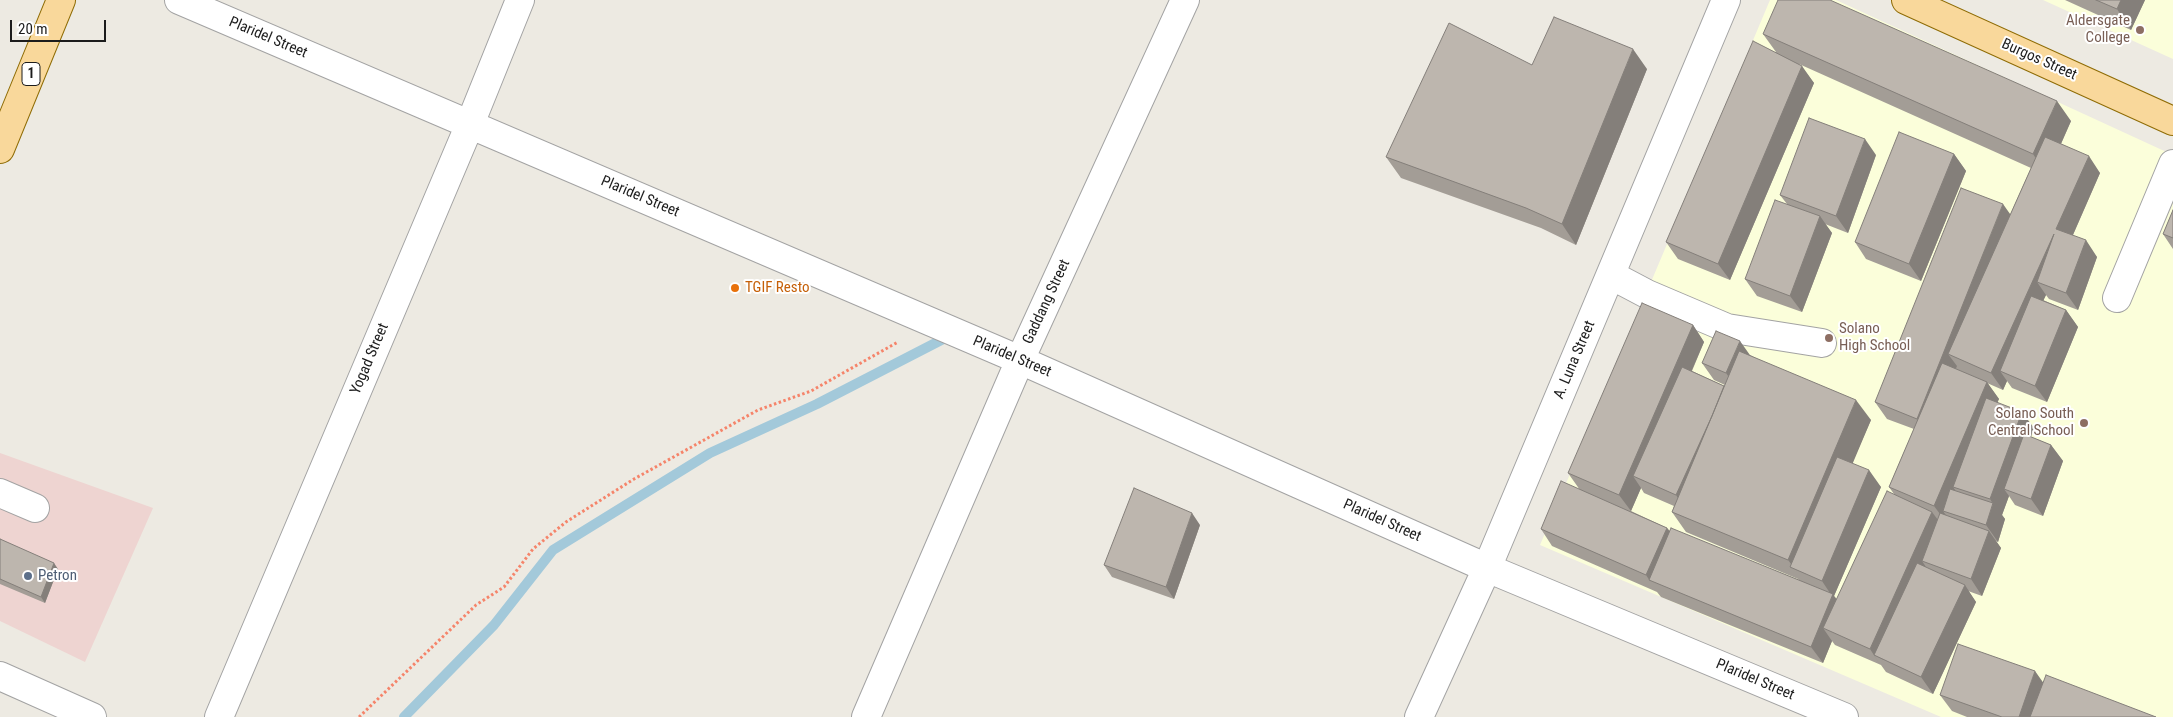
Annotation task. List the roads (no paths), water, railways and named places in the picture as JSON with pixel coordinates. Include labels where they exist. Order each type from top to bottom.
[{"type":"main road","name":"1","points":[[0,148],[61,0]]},
{"type":"main road","name":"Burgos Street","points":[[1906,0],[2173,121]]},
{"type":"street","name":"Plaridel Street","points":[[179,0],[933,322],[1487,568],[1844,717]]},
{"type":"street","name":"Yogad Street","points":[[219,717],[470,124],[520,0]]},
{"type":"street","name":"Gaddang Street","points":[[866,717],[1020,360],[1186,0]]},
{"type":"street","name":"A. Luna Street","points":[[1419,717],[1487,568],[1726,0]]},
{"type":"street","points":[[2117,298],[2173,164]]},
{"type":"street","points":[[1611,275],[1647,294],[1727,328],[1822,343]]},
{"type":"street","points":[[0,493],[35,508]]},
{"type":"street","points":[[0,676],[92,717]]},
{"type":"waterway","points":[[404,717],[494,625],[553,550],[710,453],[817,404],[951,335]]},
{"type":"place","name":"Aldersgate College","points":[[2140,30]]},
{"type":"place","name":"TGIF Resto","points":[[735,288]]},
{"type":"place","name":"Solano High School","points":[[1829,338]]},
{"type":"place","name":"Solano South Central School","points":[[2084,423]]},
{"type":"place","name":"Petron","points":[[28,576]]}]
